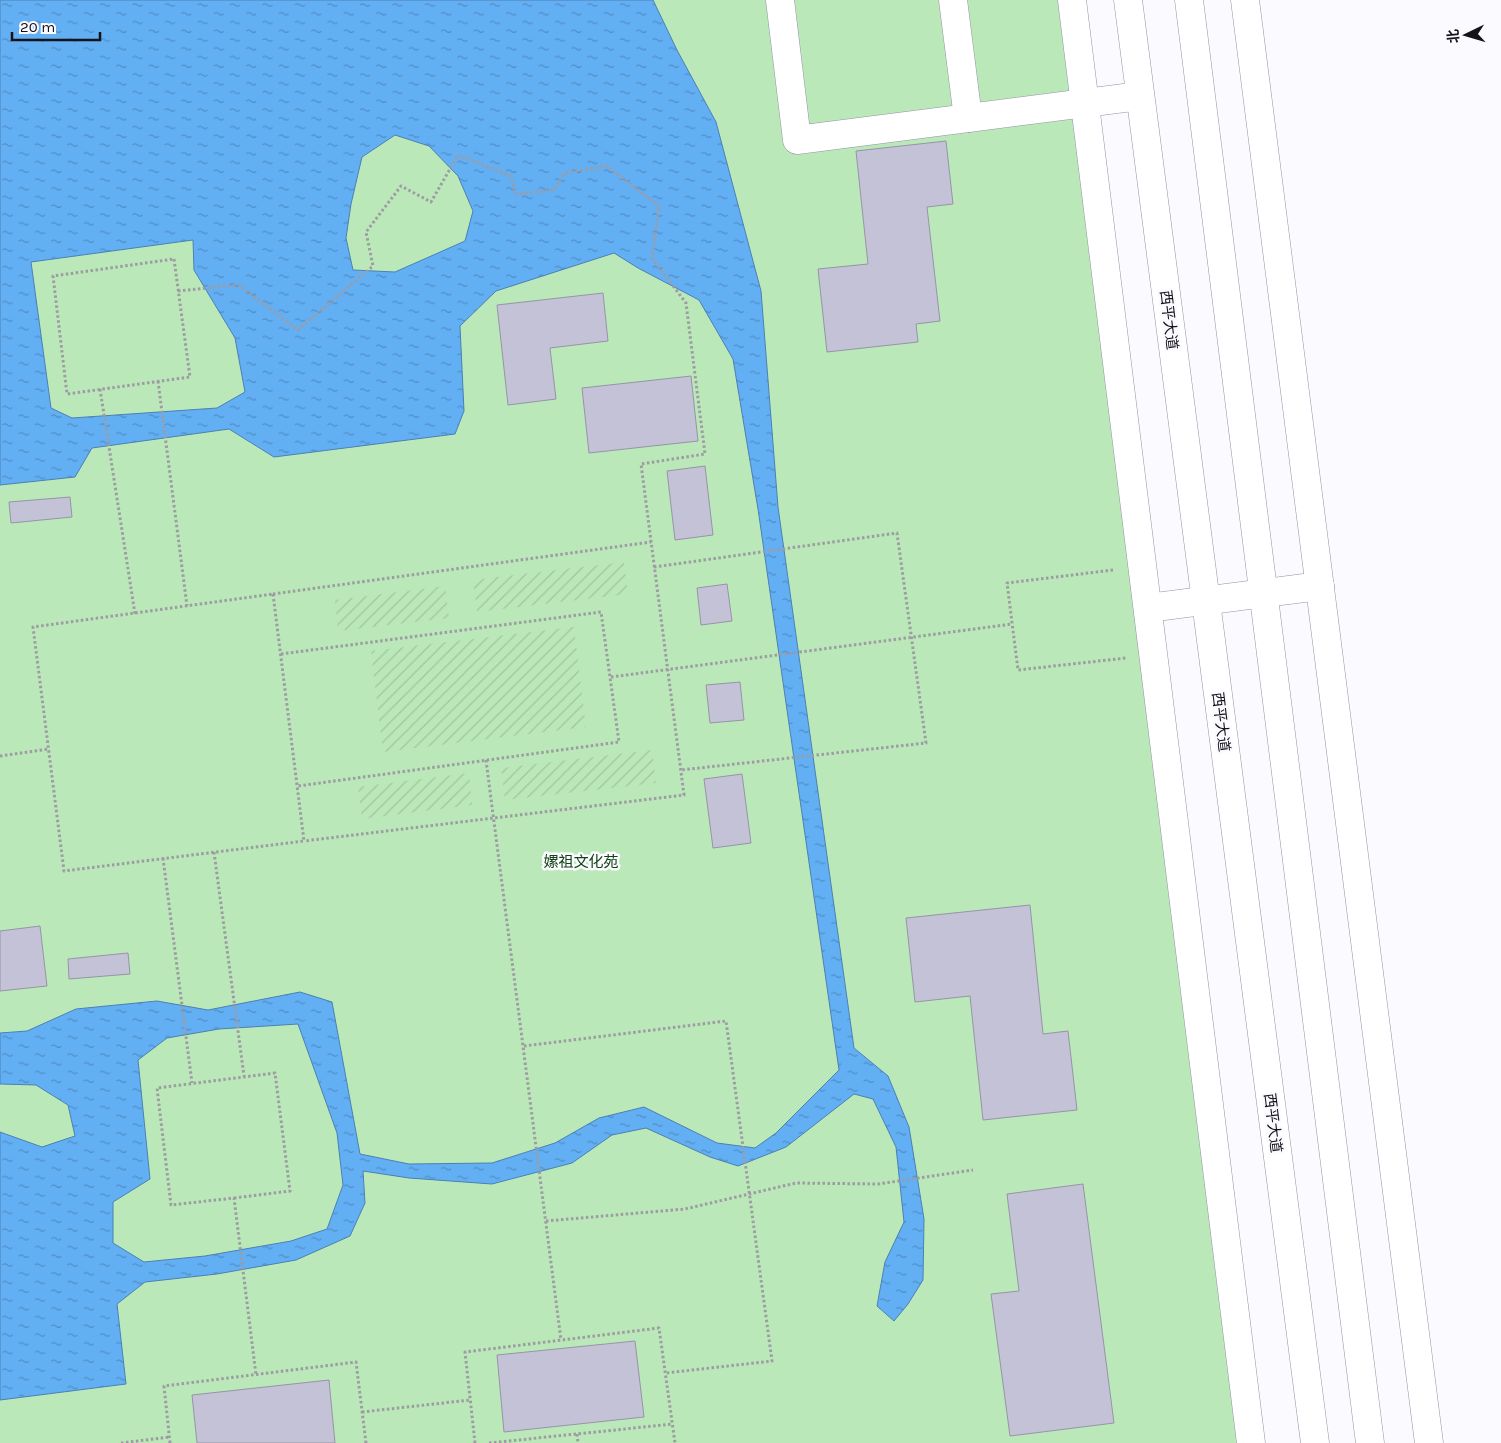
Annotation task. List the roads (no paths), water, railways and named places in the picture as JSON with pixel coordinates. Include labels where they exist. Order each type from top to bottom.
[{"type":"street","points":[[780,0],[798,140],[1140,96]]},
{"type":"street","points":[[953,0],[968,118]]},
{"type":"street","points":[[1072,0],[1251,1443]]},
{"type":"street","name":"西平大道","points":[[1128,0],[1315,1443]]},
{"type":"street","points":[[1189,0],[1370,1443]]},
{"type":"street","points":[[1245,0],[1429,1443]]},
{"type":"street","points":[[1148,608],[1320,586]]},
{"type":"water","points":[[0,0],[653,0],[677,50],[716,122],[761,291],[778,507],[854,1048],[888,1076],[909,1127],[924,1219],[923,1280],[908,1304],[894,1321],[877,1306],[885,1262],[904,1222],[896,1147],[873,1099],[854,1094],[786,1147],[738,1166],[710,1157],[646,1128],[612,1135],[572,1163],[492,1184],[409,1178],[363,1171],[365,1203],[350,1236],[296,1260],[217,1274],[145,1282],[117,1304],[126,1384],[0,1400],[0,1132],[42,1147],[75,1136],[68,1105],[36,1085],[0,1084],[0,1033],[27,1031],[76,1009],[157,1001],[208,1010],[300,992],[332,1002],[360,1154],[409,1164],[492,1163],[555,1143],[599,1118],[644,1107],[717,1143],[755,1148],[776,1133],[839,1070],[758,509],[733,359],[699,300],[638,268],[614,253],[496,291],[460,326],[464,411],[455,434],[274,457],[229,429],[92,448],[75,477],[0,485]],"holes":[[[395,135],[429,146],[458,176],[473,211],[465,241],[395,272],[353,270],[346,238],[351,204],[362,157]],[[193,240],[194,270],[235,338],[245,392],[217,408],[72,418],[51,408],[31,262]],[[298,1024],[337,1133],[343,1185],[327,1229],[291,1241],[205,1256],[144,1262],[113,1243],[113,1202],[150,1179],[138,1060],[167,1038],[219,1029]]]},
{"type":"park label","name":"嫘祖文化苑","points":[[581,862]]}]
